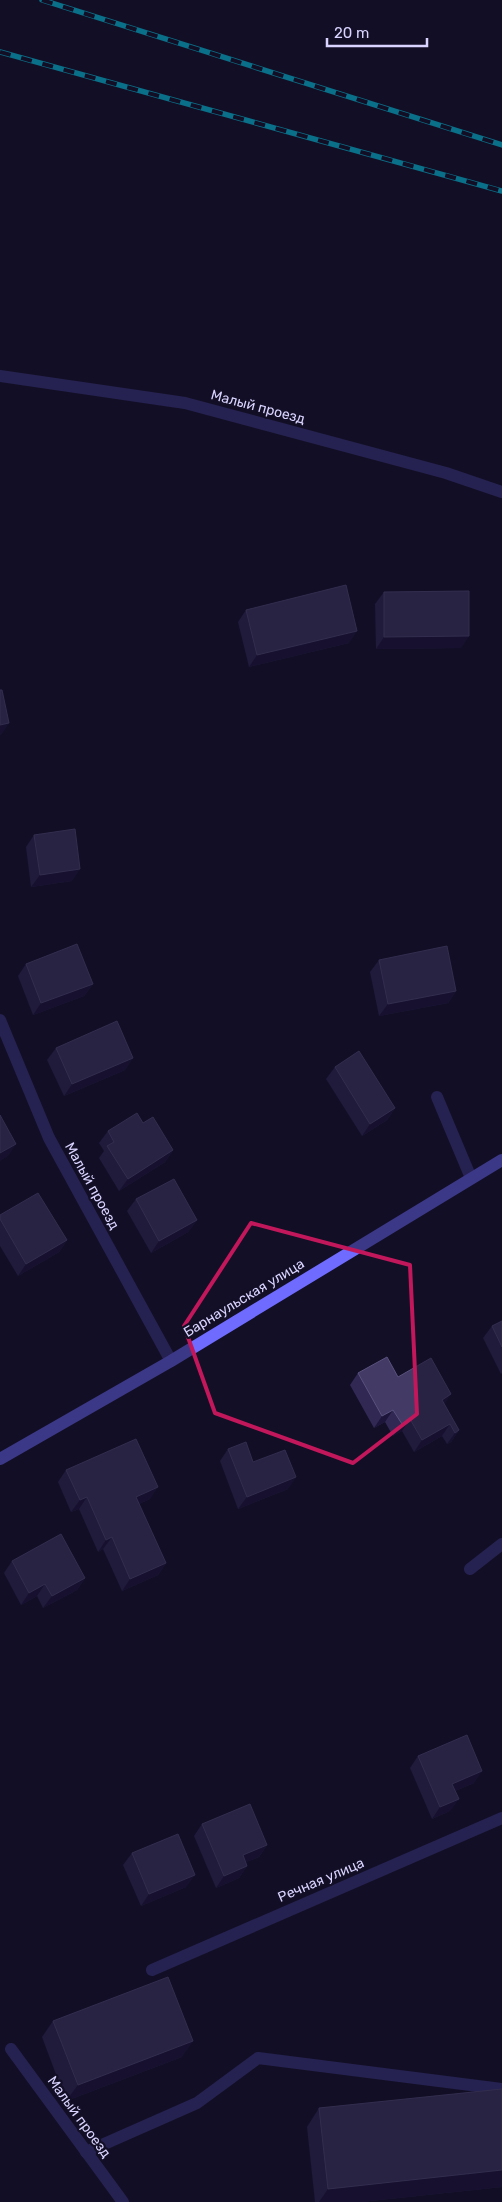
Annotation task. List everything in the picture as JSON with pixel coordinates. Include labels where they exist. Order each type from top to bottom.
[{"type":"street","name":"Малый проезд","points":[[0,376],[185,403],[446,473],[502,492]]},
{"type":"street","name":"Малый проезд","points":[[0,1020],[49,1138],[171,1361]]},
{"type":"street","points":[[437,1097],[471,1178]]},
{"type":"street","name":"Барнаульская улица","points":[[0,1459],[171,1361],[502,1160]]},
{"type":"street","points":[[470,1568],[502,1544]]},
{"type":"street","name":"Речная улица","points":[[152,1970],[502,1818]]},
{"type":"street","name":"Малый проезд","points":[[11,2049],[123,2202]]},
{"type":"street","points":[[86,2152],[196,2103],[258,2058],[502,2089]]},
{"type":"highlighted area","points":[[251,1223],[410,1265],[417,1414],[353,1463],[215,1413],[184,1326]]},
{"type":"building","points":[[346,585],[357,631],[257,655],[246,610]]},
{"type":"building","points":[[469,591],[469,636],[384,637],[384,592]]},
{"type":"building","points":[[0,690],[2,690],[9,723],[0,725]]},
{"type":"building","points":[[75,829],[80,869],[40,875],[34,835]]},
{"type":"building","points":[[77,944],[93,984],[41,1003],[26,964]]},
{"type":"building","points":[[447,946],[456,991],[388,1004],[379,960]]},
{"type":"building","points":[[117,1021],[133,1058],[72,1084],[56,1048]]},
{"type":"building","points":[[359,1051],[395,1108],[370,1124],[335,1067]]},
{"type":"building","points":[[137,1113],[143,1123],[153,1117],[173,1150],[128,1179],[107,1146],[114,1142],[108,1131]]},
{"type":"building","points":[[0,1115],[16,1144],[0,1153]]},
{"type":"building","points":[[174,1179],[197,1220],[159,1241],[136,1199]]},
{"type":"building","points":[[38,1193],[67,1240],[26,1264],[0,1219],[0,1215]]},
{"type":"building","points":[[502,1321],[502,1347],[492,1326]]},
{"type":"building","points":[[387,1357],[398,1377],[431,1358],[451,1394],[442,1400],[459,1430],[455,1433],[450,1424],[422,1440],[410,1419],[402,1424],[393,1410],[382,1416],[358,1373]]},
{"type":"building","points":[[136,1439],[158,1487],[136,1497],[166,1563],[130,1579],[112,1537],[106,1540],[87,1497],[80,1500],[66,1470]]},
{"type":"building","points":[[246,1442],[253,1462],[285,1450],[296,1477],[247,1497],[228,1449]]},
{"type":"building","points":[[61,1534],[85,1578],[52,1596],[45,1584],[29,1593],[12,1561]]},
{"type":"building","points":[[467,1735],[482,1771],[452,1784],[459,1799],[440,1807],[418,1756]]},
{"type":"building","points":[[250,1804],[267,1845],[243,1855],[247,1866],[224,1876],[202,1824]]},
{"type":"building","points":[[178,1834],[195,1875],[149,1894],[132,1853]]},
{"type":"building","points":[[168,1977],[193,2041],[78,2085],[53,2021]]},
{"type":"building","points":[[502,2089],[502,2170],[328,2189],[319,2108]]},
{"type":"railway","points":[[42,0],[502,145]]},
{"type":"railway","points":[[0,52],[502,191]]}]
